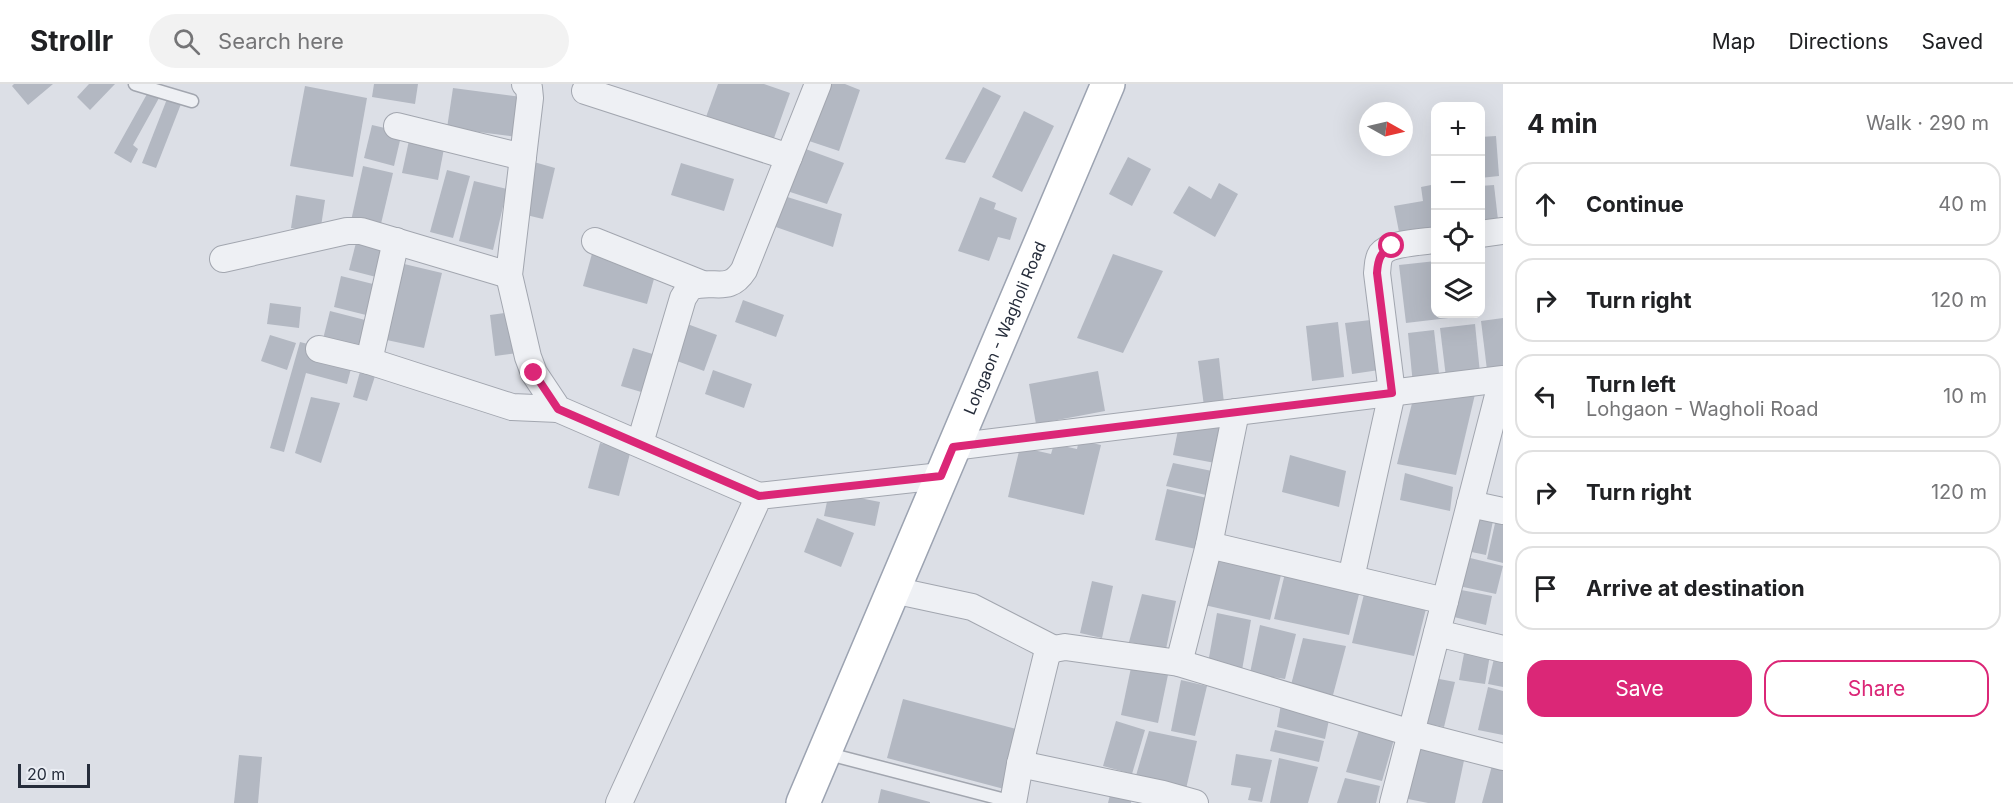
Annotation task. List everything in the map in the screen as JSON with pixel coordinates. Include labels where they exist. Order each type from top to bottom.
[{"type":"main road","name":"Lohgaon - Wagholi Road","points":[[803,803],[1108,84]]},
{"type":"street","points":[[525,84],[529,88],[530,98],[509,275],[528,357],[534,373],[558,409]]},
{"type":"street","points":[[640,443],[683,298],[690,286],[700,283],[730,284],[738,279],[744,270],[818,84]]},
{"type":"street","points":[[585,91],[789,157]]},
{"type":"street","points":[[397,126],[523,158]]},
{"type":"street","points":[[223,259],[347,231],[361,231],[509,275]]},
{"type":"street","points":[[1485,233],[1503,231]]},
{"type":"street","points":[[369,361],[396,241]]},
{"type":"street","points":[[595,241],[700,283]]},
{"type":"street","points":[[1351,578],[1392,393],[1377,273],[1378,259],[1382,252],[1392,246],[1431,241]]},
{"type":"street","points":[[319,349],[369,361],[512,407],[558,409],[759,496],[947,461],[1236,412],[1503,380],[1393,803]]},
{"type":"street","points":[[1179,663],[1209,544],[1236,412]]},
{"type":"street","points":[[619,803],[759,496]]},
{"type":"street","points":[[1470,504],[1503,512]]},
{"type":"street","points":[[1209,544],[1445,600]]},
{"type":"street","points":[[893,590],[972,606],[1054,649]]},
{"type":"street","points":[[1437,633],[1503,649]]},
{"type":"street","points":[[1013,802],[1047,654],[1054,649],[1065,647],[1179,663],[1411,733],[1503,757]]},
{"type":"street","points":[[1020,764],[1163,794],[1195,803]]},
{"type":"lane","points":[[135,84],[192,101]]},
{"type":"lane","points":[[824,752],[1013,802]]},
{"type":"building","points":[[14,84],[53,84],[28,105],[12,86]]},
{"type":"building","points":[[89,84],[115,84],[90,110],[77,97]]},
{"type":"building","points":[[374,84],[418,84],[415,104],[372,97]]},
{"type":"building","points":[[718,84],[764,84],[790,93],[773,141],[706,117]]},
{"type":"building","points":[[828,84],[845,84],[860,90],[839,151],[809,141]]},
{"type":"building","points":[[305,86],[367,98],[353,177],[290,166]]},
{"type":"building","points":[[983,87],[1001,96],[965,163],[945,159]]},
{"type":"building","points":[[453,88],[522,97],[517,137],[447,128]]},
{"type":"building","points":[[147,94],[159,98],[133,145],[138,149],[131,163],[114,153]]},
{"type":"building","points":[[167,99],[181,104],[156,168],[142,163]]},
{"type":"building","points":[[1024,111],[1054,126],[1022,192],[992,177]]},
{"type":"building","points":[[372,125],[402,132],[394,166],[364,158]]},
{"type":"building","points":[[410,136],[445,143],[438,180],[402,173]]},
{"type":"building","points":[[1496,136],[1499,176],[1485,177],[1485,137]]},
{"type":"building","points":[[803,148],[844,163],[827,204],[787,191]]},
{"type":"building","points":[[1128,157],[1151,169],[1132,206],[1109,194]]},
{"type":"building","points":[[534,162],[555,168],[543,219],[522,214]]},
{"type":"building","points":[[681,163],[734,179],[724,211],[671,195]]},
{"type":"building","points":[[363,166],[393,173],[380,228],[351,221]]},
{"type":"building","points":[[447,170],[470,176],[453,238],[430,232]]},
{"type":"building","points":[[474,181],[507,189],[493,250],[459,241]]},
{"type":"building","points":[[1219,183],[1238,194],[1215,237],[1173,213],[1189,186],[1211,199]]},
{"type":"building","points":[[1431,185],[1431,232],[1400,237],[1394,206],[1423,201],[1421,187]]},
{"type":"building","points":[[1494,185],[1498,220],[1485,221],[1485,186]]},
{"type":"building","points":[[296,195],[325,200],[320,233],[291,228]]},
{"type":"building","points":[[784,196],[842,214],[833,247],[773,226]]},
{"type":"building","points":[[980,197],[996,203],[994,209],[1017,218],[1010,240],[998,237],[989,261],[958,251]]},
{"type":"building","points":[[358,235],[389,243],[380,278],[349,270]]},
{"type":"building","points":[[593,250],[657,268],[647,304],[583,286]]},
{"type":"building","points":[[1113,254],[1163,271],[1123,353],[1077,338]]},
{"type":"building","points":[[1431,262],[1431,318],[1448,318],[1406,323],[1399,265]]},
{"type":"building","points":[[400,263],[442,273],[424,348],[382,339]]},
{"type":"building","points":[[341,276],[377,285],[370,316],[334,307]]},
{"type":"building","points":[[743,300],[784,315],[776,337],[735,322]]},
{"type":"building","points":[[270,303],[301,307],[299,328],[267,324]]},
{"type":"building","points":[[330,311],[369,321],[362,353],[322,343]]},
{"type":"building","points":[[512,312],[518,353],[495,356],[490,315]]},
{"type":"building","points":[[1503,318],[1503,368],[1487,370],[1481,321]]},
{"type":"building","points":[[1379,319],[1386,369],[1352,374],[1345,323]]},
{"type":"building","points":[[682,322],[717,335],[704,371],[669,358]]},
{"type":"building","points":[[1338,322],[1344,377],[1312,381],[1306,326]]},
{"type":"building","points":[[1475,324],[1480,373],[1446,377],[1440,328]]},
{"type":"building","points":[[1434,330],[1440,382],[1413,385],[1408,333]]},
{"type":"building","points":[[270,335],[296,343],[287,370],[261,361]]},
{"type":"building","points":[[300,342],[316,346],[352,365],[347,384],[306,373],[284,452],[270,448]]},
{"type":"building","points":[[633,348],[659,356],[648,394],[621,386]]},
{"type":"building","points":[[1219,358],[1224,403],[1204,406],[1198,361]]},
{"type":"building","points":[[361,368],[376,373],[367,401],[353,397]]},
{"type":"building","points":[[713,370],[752,384],[744,408],[705,394]]},
{"type":"building","points":[[1098,371],[1105,411],[1036,424],[1029,384]]},
{"type":"building","points":[[1476,390],[1456,475],[1397,464],[1414,395]]},
{"type":"building","points":[[311,397],[340,403],[321,463],[295,453]]},
{"type":"building","points":[[1224,424],[1215,463],[1173,455],[1178,430]]},
{"type":"building","points":[[612,436],[633,442],[619,496],[588,488],[600,443],[609,445]]},
{"type":"building","points":[[1079,440],[1101,445],[1084,515],[1008,497],[1020,447],[1051,454],[1054,444],[1077,449]]},
{"type":"building","points":[[1290,455],[1346,471],[1339,507],[1282,492]]},
{"type":"building","points":[[1173,463],[1212,471],[1206,495],[1166,486]]},
{"type":"building","points":[[1405,473],[1453,487],[1450,511],[1400,500]]},
{"type":"building","points":[[1167,489],[1207,498],[1196,549],[1155,540]]},
{"type":"building","points":[[829,492],[880,502],[875,526],[824,516]]},
{"type":"building","points":[[1471,512],[1494,516],[1486,555],[1462,550]]},
{"type":"building","points":[[817,518],[854,533],[841,567],[804,552]]},
{"type":"building","points":[[1496,519],[1503,521],[1503,563],[1487,559]]},
{"type":"building","points":[[1212,555],[1282,571],[1270,620],[1200,604]]},
{"type":"building","points":[[1462,556],[1503,566],[1496,594],[1454,585]]},
{"type":"building","points":[[1286,569],[1361,586],[1349,635],[1274,619]]},
{"type":"building","points":[[1092,581],[1113,586],[1102,638],[1080,633]]},
{"type":"building","points":[[1451,588],[1492,596],[1486,625],[1446,615]]},
{"type":"building","points":[[1365,590],[1427,605],[1414,656],[1352,643]]},
{"type":"building","points":[[1142,594],[1176,601],[1166,649],[1129,642]]},
{"type":"building","points":[[1217,613],[1251,620],[1242,670],[1208,663]]},
{"type":"building","points":[[1260,625],[1296,634],[1285,679],[1250,673]]},
{"type":"building","points":[[1303,638],[1346,646],[1333,695],[1291,685]]},
{"type":"building","points":[[1466,643],[1491,649],[1485,684],[1459,680]]},
{"type":"building","points":[[1496,650],[1503,652],[1503,687],[1488,684]]},
{"type":"building","points":[[1132,663],[1169,670],[1158,723],[1121,715]]},
{"type":"building","points":[[1429,677],[1455,682],[1444,727],[1419,722]]},
{"type":"building","points":[[1181,680],[1207,686],[1195,736],[1171,731]]},
{"type":"building","points":[[1488,687],[1503,691],[1503,735],[1478,730]]},
{"type":"building","points":[[903,699],[1020,730],[1004,789],[887,758]]},
{"type":"building","points":[[1281,704],[1330,715],[1325,739],[1277,727]]},
{"type":"building","points":[[1116,721],[1145,730],[1132,774],[1103,766]]},
{"type":"building","points":[[1360,727],[1395,736],[1382,781],[1346,772]]},
{"type":"building","points":[[1275,730],[1324,741],[1319,762],[1270,751]]},
{"type":"building","points":[[1149,731],[1197,741],[1186,789],[1135,779]]},
{"type":"building","points":[[1417,740],[1466,751],[1455,803],[1428,803],[1403,798]]},
{"type":"building","points":[[1236,754],[1272,760],[1262,802],[1248,800],[1251,788],[1231,785]]},
{"type":"building","points":[[239,755],[262,757],[258,803],[234,803]]},
{"type":"building","points":[[1279,758],[1318,767],[1308,803],[1270,803]]},
{"type":"building","points":[[1494,758],[1503,760],[1503,803],[1482,803]]},
{"type":"building","points":[[1345,778],[1380,786],[1376,803],[1337,803]]},
{"type":"building","points":[[881,789],[930,802],[930,803],[878,803]]},
{"type":"building","points":[[1111,791],[1132,796],[1131,803],[1108,803]]},
{"type":"route","points":[[534,373],[558,409],[759,496],[941,476],[953,447],[1392,393],[1377,273],[1378,259],[1382,252],[1392,246]]}]
